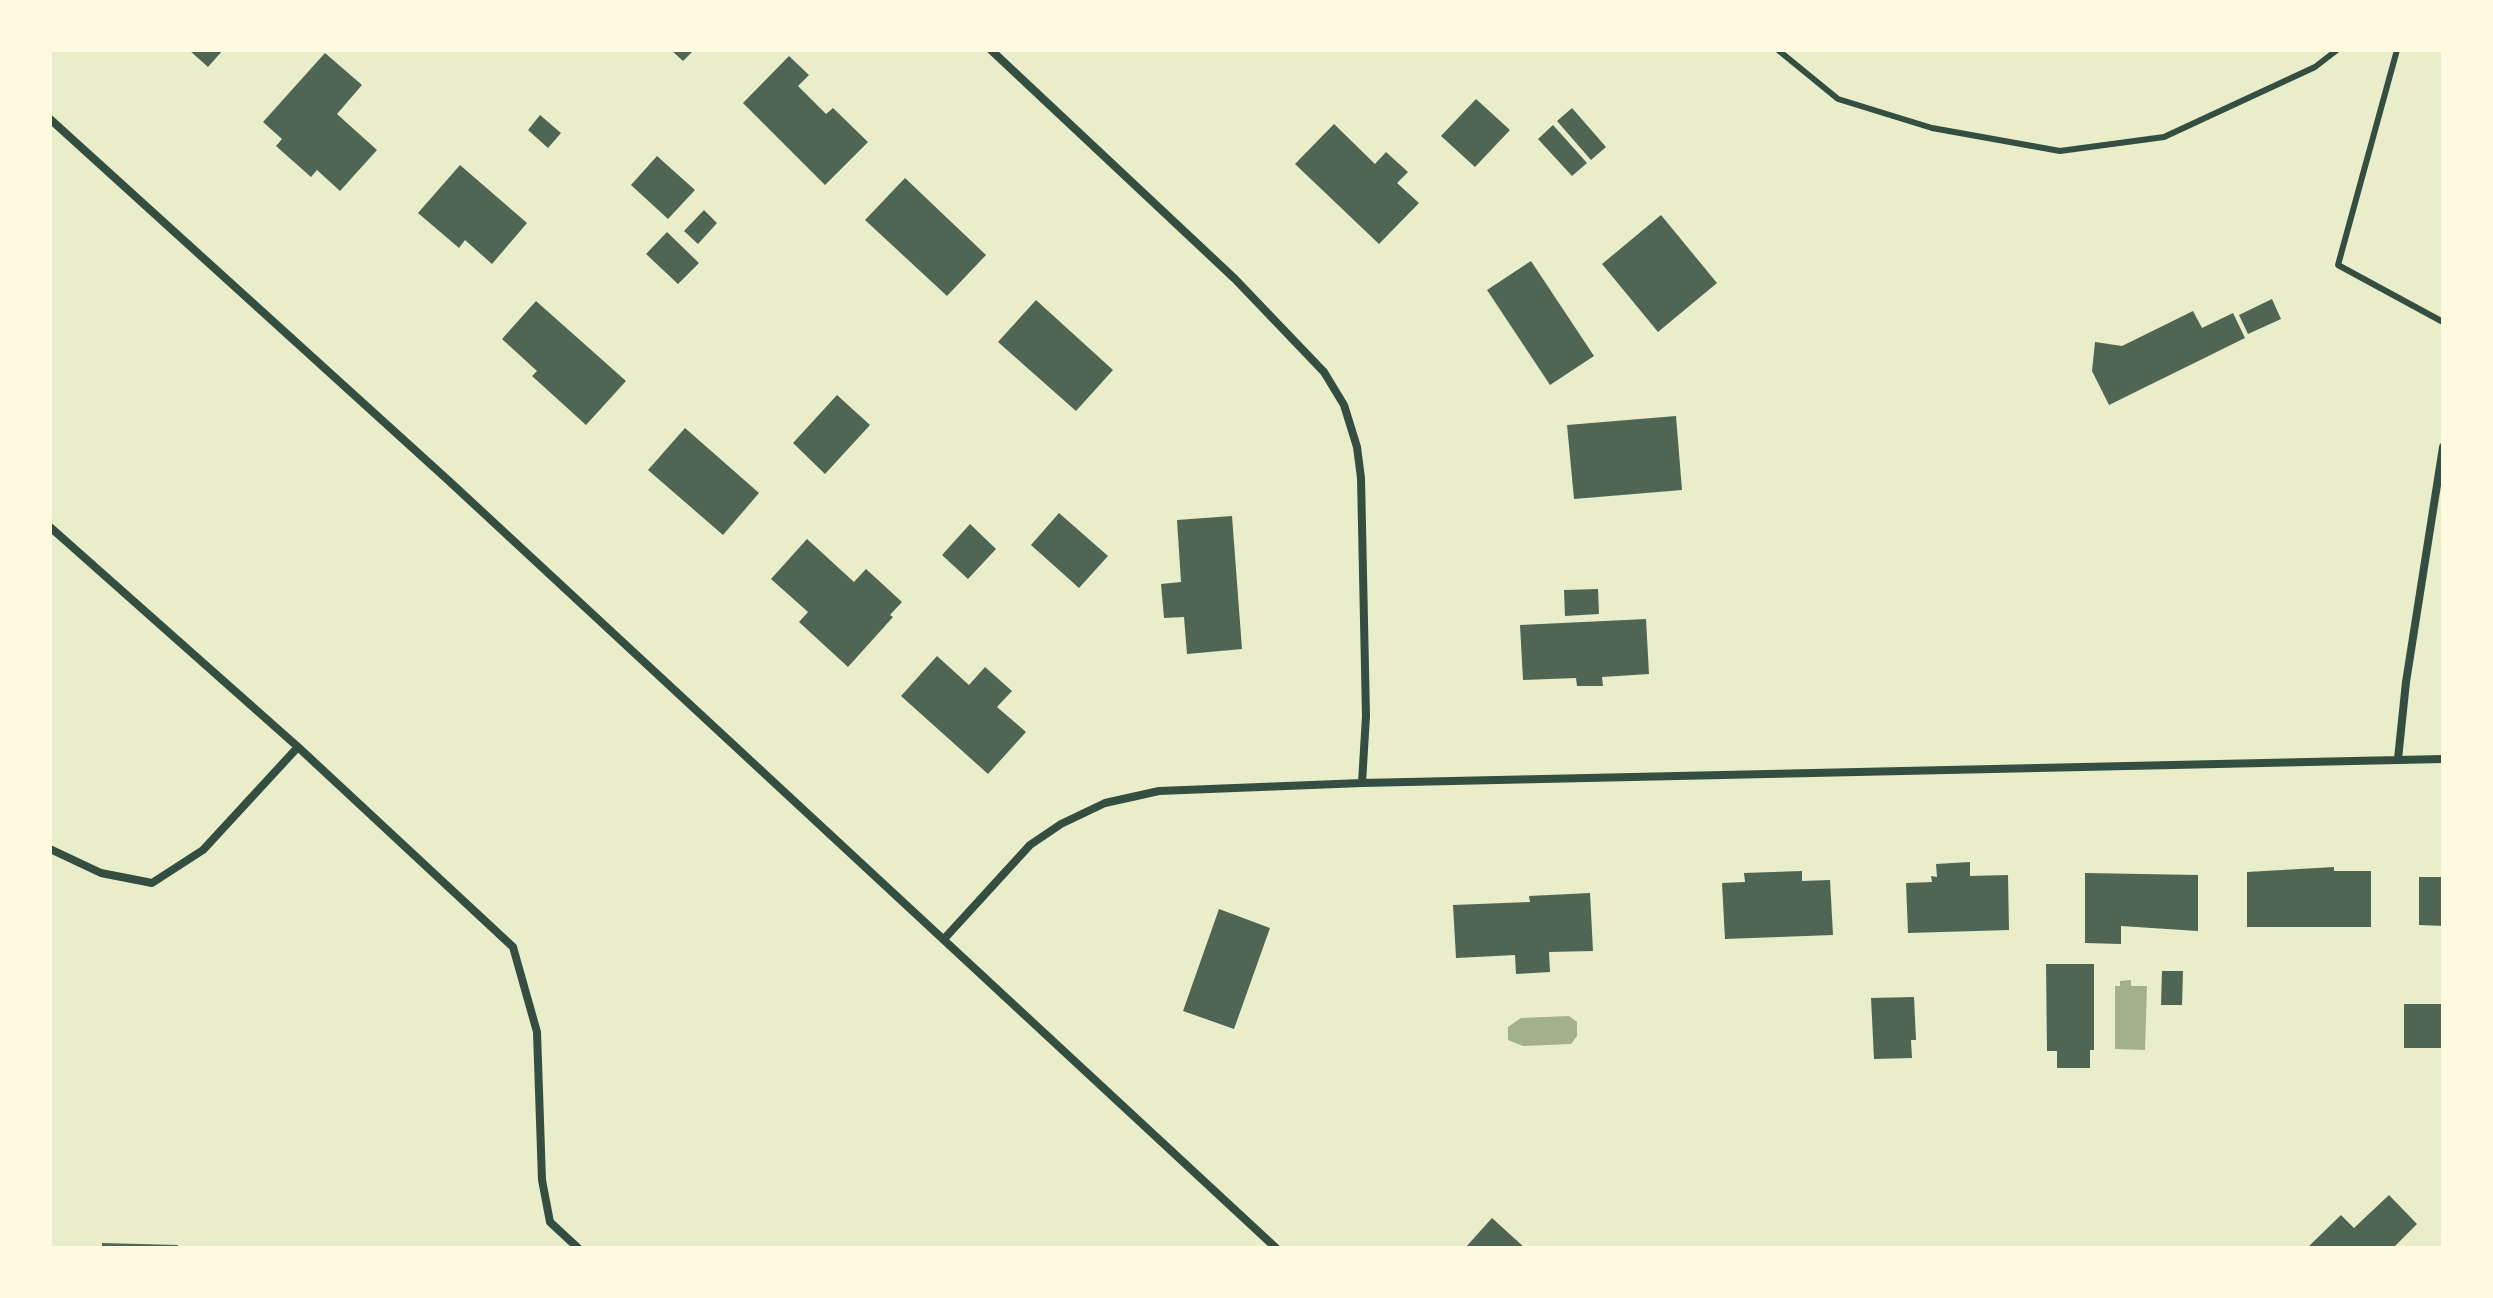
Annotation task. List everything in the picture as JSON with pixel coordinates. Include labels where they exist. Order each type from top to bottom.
[{"type":"street","points":[[991,50],[1235,279],[1324,372],[1344,405],[1357,447],[1361,478],[1366,716],[1362,783]]},
{"type":"street","points":[[50,119],[449,481],[1276,1248]]},
{"type":"street","points":[[2398,759],[2406,682],[2443,447]]},
{"type":"street","points":[[50,527],[298,747],[513,947],[537,1032],[542,1180],[550,1222],[578,1248]]},
{"type":"street","points":[[50,849],[101,873],[152,883],[203,850],[298,747]]},
{"type":"street","points":[[944,939],[1030,845],[1061,824],[1105,803],[1159,791],[1362,783],[2443,759]]},
{"type":"lane","points":[[1778,50],[1838,99],[1932,128],[2060,151],[2164,137],[2315,67],[2337,50]]},
{"type":"lane","points":[[2397,50],[2338,265],[2443,322]]},
{"type":"shaded area","points":[[2131,980],[2131,986],[2147,986],[2145,1050],[2115,1049],[2115,986],[2120,986],[2120,981]]},
{"type":"shaded area","points":[[1569,1016],[1577,1022],[1577,1036],[1571,1044],[1523,1046],[1508,1040],[1508,1027],[1521,1018]]},
{"type":"building","points":[[189,50],[223,50],[208,67]]},
{"type":"building","points":[[671,50],[694,50],[683,61]]},
{"type":"building","points":[[325,53],[362,85],[337,114],[377,150],[340,191],[317,170],[311,177],[276,146],[282,139],[263,122]]},
{"type":"building","points":[[789,56],[809,75],[798,86],[826,114],[833,108],[868,142],[825,185],[743,103]]},
{"type":"building","points":[[1476,99],[1510,130],[1475,167],[1441,136]]},
{"type":"building","points":[[1572,108],[1606,147],[1591,160],[1557,121]]},
{"type":"building","points":[[540,115],[561,133],[548,148],[528,130]]},
{"type":"building","points":[[1334,124],[1375,164],[1386,152],[1408,172],[1397,183],[1419,203],[1379,244],[1295,164]]},
{"type":"building","points":[[1553,125],[1587,163],[1572,176],[1538,139]]},
{"type":"building","points":[[657,156],[695,190],[668,219],[631,185]]},
{"type":"building","points":[[460,165],[527,223],[492,264],[465,240],[459,248],[418,213]]},
{"type":"building","points":[[905,178],[986,255],[947,296],[865,220]]},
{"type":"building","points":[[704,210],[717,223],[698,244],[684,231]]},
{"type":"building","points":[[1661,215],[1717,283],[1658,332],[1602,264]]},
{"type":"building","points":[[667,232],[699,263],[678,284],[646,254]]},
{"type":"building","points":[[1531,261],[1594,356],[1550,385],[1487,290]]},
{"type":"building","points":[[2272,299],[2281,319],[2248,334],[2239,315]]},
{"type":"building","points":[[1036,300],[1113,370],[1076,411],[998,342]]},
{"type":"building","points":[[536,301],[626,381],[586,425],[532,376],[537,371],[502,339]]},
{"type":"building","points":[[2193,311],[2202,328],[2233,313],[2245,338],[2109,405],[2092,371],[2095,342],[2122,346]]},
{"type":"building","points":[[837,395],[870,425],[825,474],[793,443]]},
{"type":"building","points":[[1676,416],[1682,490],[1574,499],[1567,425]]},
{"type":"building","points":[[685,428],[759,493],[723,535],[648,470]]},
{"type":"building","points":[[1059,513],[1108,556],[1079,588],[1031,545]]},
{"type":"building","points":[[1232,516],[1242,649],[1187,654],[1184,617],[1164,618],[1161,584],[1181,582],[1177,520]]},
{"type":"building","points":[[970,524],[996,549],[968,579],[942,555]]},
{"type":"building","points":[[807,539],[854,582],[866,569],[902,602],[890,615],[893,617],[848,667],[799,622],[808,612],[771,579]]},
{"type":"building","points":[[1598,589],[1599,614],[1565,616],[1564,590]]},
{"type":"building","points":[[1646,619],[1649,674],[1602,677],[1603,686],[1577,686],[1576,678],[1523,680],[1520,625]]},
{"type":"building","points":[[937,656],[969,685],[985,667],[1012,691],[997,707],[1026,732],[988,774],[901,696]]},
{"type":"building","points":[[1970,862],[1970,876],[2008,875],[2009,930],[1908,933],[1906,883],[1932,882],[1931,876],[1937,877],[1936,864]]},
{"type":"building","points":[[2334,867],[2334,871],[2371,871],[2371,927],[2247,927],[2247,872]]},
{"type":"building","points":[[1802,871],[1802,881],[1830,880],[1833,935],[1725,939],[1722,883],[1745,882],[1744,873]]},
{"type":"building","points":[[2085,873],[2198,875],[2198,931],[2121,926],[2121,944],[2085,943]]},
{"type":"building","points":[[2419,877],[2443,877],[2443,926],[2419,925]]},
{"type":"building","points":[[1590,893],[1593,951],[1549,952],[1550,972],[1516,974],[1515,955],[1456,958],[1453,905],[1530,902],[1529,896]]},
{"type":"building","points":[[1219,909],[1270,928],[1234,1029],[1183,1011]]},
{"type":"building","points":[[2046,964],[2094,964],[2094,1050],[2090,1050],[2090,1068],[2057,1068],[2057,1051],[2047,1051]]},
{"type":"building","points":[[2162,971],[2183,971],[2182,1005],[2161,1005]]},
{"type":"building","points":[[1914,997],[1916,1040],[1911,1040],[1912,1058],[1874,1059],[1871,998]]},
{"type":"building","points":[[2404,1004],[2443,1004],[2443,1048],[2404,1048]]},
{"type":"building","points":[[2389,1195],[2417,1224],[2393,1248],[2307,1248],[2341,1215],[2354,1228]]},
{"type":"building","points":[[1492,1218],[1525,1248],[1465,1248]]},
{"type":"building","points":[[102,1243],[178,1245],[178,1248],[102,1248]]}]
